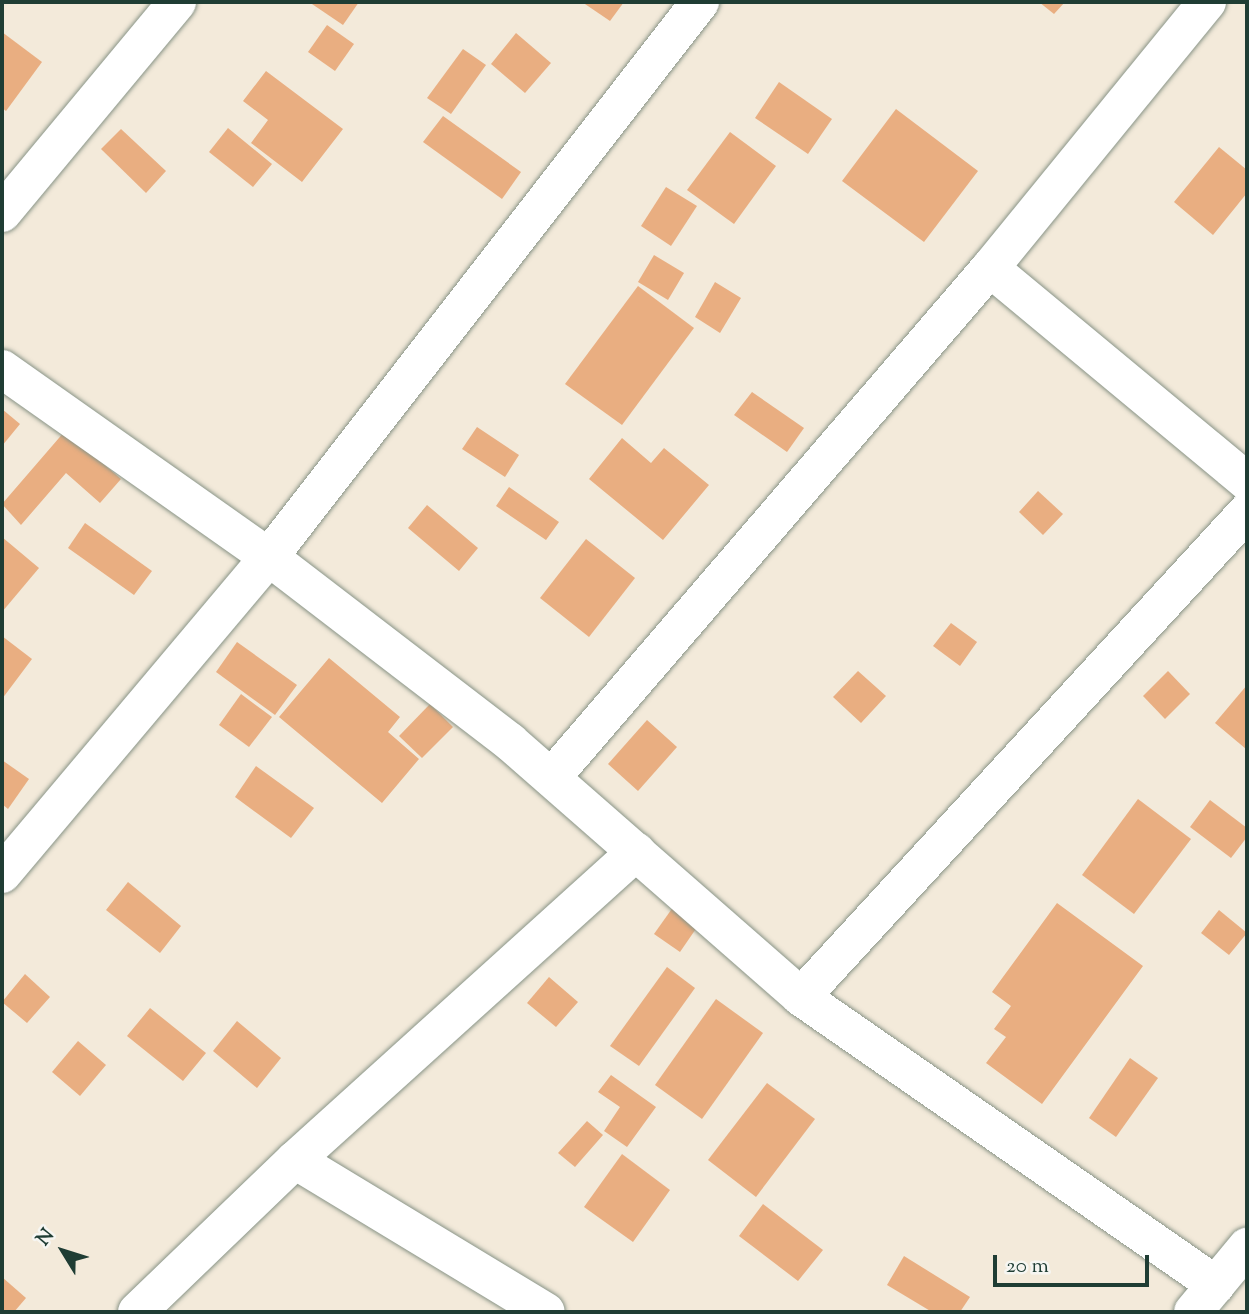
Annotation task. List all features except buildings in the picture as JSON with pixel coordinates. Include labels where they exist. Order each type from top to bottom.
[{"type":"street","points":[[2,213],[177,2]]},
{"type":"street","points":[[2,874],[269,557],[700,2]]},
{"type":"street","points":[[552,777],[990,268],[1207,2]]},
{"type":"street","points":[[990,268],[1247,481]]},
{"type":"street","points":[[2,369],[269,557],[552,777],[801,997],[1205,1299],[1247,1247]]},
{"type":"street","points":[[801,997],[1247,512]]},
{"type":"street","points":[[137,1312],[295,1160],[636,852]]},
{"type":"street","points":[[295,1160],[546,1312]]}]
